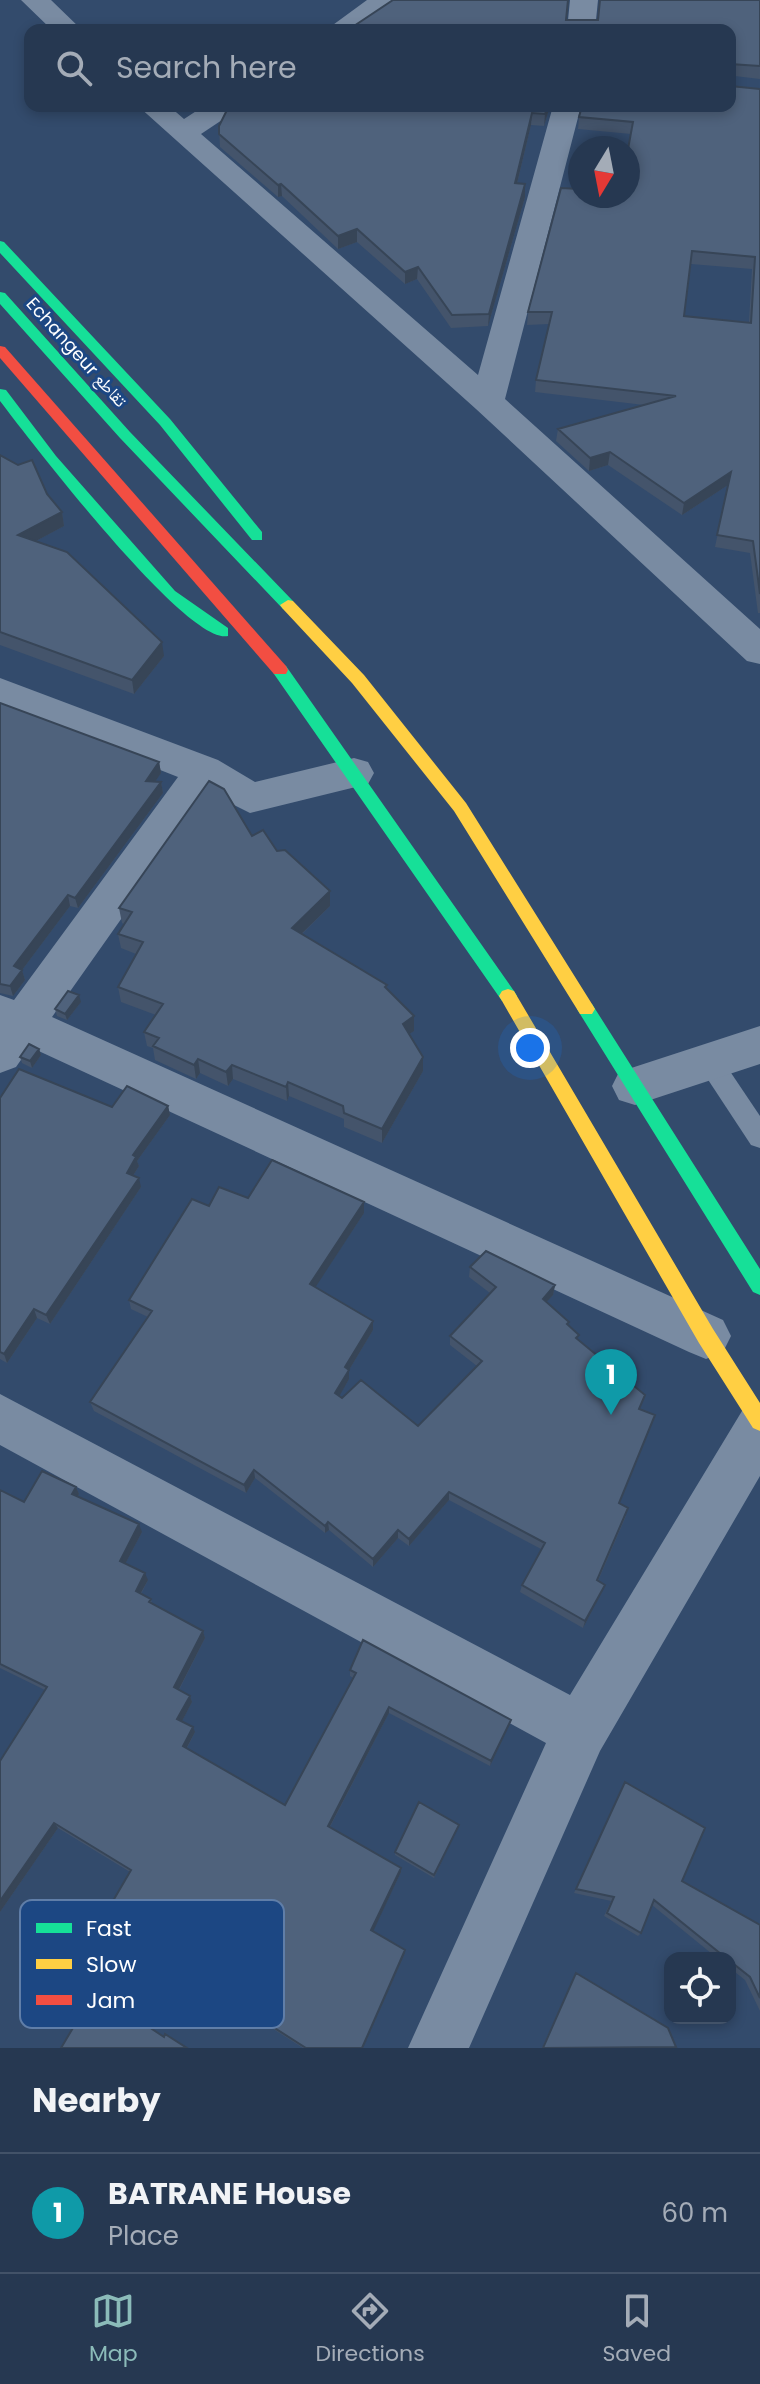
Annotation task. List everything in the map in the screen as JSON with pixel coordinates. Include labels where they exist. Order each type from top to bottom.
[{"type":"highway","points":[[0,245],[165,422],[264,545]]},
{"type":"highway","name":"Echangeur تقاطع","points":[[0,296],[125,435],[358,679]]},
{"type":"highway","points":[[0,350],[282,673],[354,773],[496,975],[706,1336],[760,1421]]},
{"type":"highway","points":[[0,392],[51,459],[170,595],[282,673]]},
{"type":"highway","points":[[292,582],[358,679],[460,807],[760,1286]]},
{"type":"street","points":[[35,0],[61,24]]},
{"type":"street","points":[[349,24],[385,0]]},
{"type":"street","points":[[582,24],[584,0]]},
{"type":"street","points":[[159,112],[488,401],[760,651]]},
{"type":"street","points":[[182,133],[215,112]]},
{"type":"street","points":[[488,401],[565,112]]},
{"type":"street","points":[[0,692],[204,771],[250,798],[354,773]]},
{"type":"street","points":[[204,771],[8,1030],[706,1336]]},
{"type":"street","points":[[635,1086],[760,1045]]},
{"type":"street","points":[[0,1418],[580,1731]]},
{"type":"street","points":[[438,2048],[580,1731],[760,1428]]},
{"type":"lane","points":[[710,1062],[760,1137]]},
{"type":"building","points":[[393,0],[568,0],[566,20],[598,20],[600,0],[760,0],[760,66],[736,64],[736,24],[357,24]]},
{"type":"building","points":[[736,87],[760,89],[760,594],[753,541],[717,535],[731,472],[684,503],[610,452],[590,458],[558,429],[676,396],[536,380],[552,312],[528,312],[561,188],[568,188],[568,208],[640,208],[640,136],[630,136],[633,122],[579,117],[580,112],[736,112]],"holes":[[[692,251],[755,257],[751,323],[684,316]]]},
{"type":"building","points":[[226,112],[546,112],[532,113],[515,183],[525,184],[489,314],[452,315],[418,267],[405,272],[357,229],[338,236],[219,134],[219,126]]},
{"type":"building","points":[[0,455],[18,465],[32,460],[47,494],[62,512],[18,535],[67,552],[162,642],[132,680],[0,632]]},
{"type":"building","points":[[0,703],[159,762],[146,781],[161,782],[75,898],[68,895],[14,966],[22,970],[10,986],[0,984]]},
{"type":"building","points":[[209,781],[224,789],[252,836],[263,830],[277,851],[285,850],[330,891],[292,928],[387,985],[385,987],[414,1016],[403,1024],[423,1057],[382,1129],[344,1113],[343,1106],[288,1082],[286,1087],[232,1065],[226,1072],[198,1059],[194,1065],[153,1046],[159,1038],[144,1032],[163,1004],[118,987],[143,942],[118,934],[132,912],[119,908]]},
{"type":"building","points":[[68,991],[79,995],[65,1014],[55,1009]]},
{"type":"building","points":[[29,1044],[39,1049],[30,1061],[20,1057]]},
{"type":"building","points":[[19,1069],[112,1107],[127,1086],[168,1106],[133,1155],[136,1157],[127,1173],[139,1178],[46,1315],[34,1309],[4,1354],[0,1352],[0,1098]]},
{"type":"building","points":[[272,1160],[364,1202],[310,1284],[373,1321],[345,1367],[349,1370],[335,1393],[342,1398],[361,1380],[418,1426],[482,1361],[450,1336],[496,1287],[470,1267],[486,1251],[555,1285],[543,1299],[569,1322],[567,1324],[579,1335],[576,1338],[645,1395],[639,1409],[655,1415],[619,1503],[628,1508],[597,1580],[605,1585],[585,1621],[522,1585],[545,1543],[449,1492],[409,1539],[398,1530],[373,1559],[328,1522],[325,1526],[254,1470],[244,1485],[90,1402],[152,1311],[129,1300],[192,1199],[209,1206],[219,1187],[248,1198]]},
{"type":"building","points":[[42,1471],[76,1487],[72,1494],[139,1524],[120,1561],[145,1573],[136,1591],[151,1599],[149,1602],[203,1631],[174,1687],[190,1696],[177,1719],[193,1727],[183,1746],[285,1805],[356,1673],[350,1670],[363,1640],[511,1720],[491,1761],[389,1707],[328,1826],[401,1868],[371,1930],[405,1950],[362,2048],[306,2048],[275,2028],[284,2028],[284,1900],[114,1900],[131,1870],[54,1823],[0,1901],[0,1761],[47,1687],[0,1664],[0,1490],[24,1502]]},
{"type":"building","points":[[625,1782],[705,1828],[682,1881],[760,1925],[760,1998],[750,1977],[736,1966],[736,1952],[719,1952],[654,1900],[641,1933],[607,1913],[614,1897],[576,1889]]},
{"type":"building","points":[[419,1802],[459,1825],[434,1875],[395,1852]]},
{"type":"building","points":[[576,1973],[668,2028],[676,2047],[543,2048]]},
{"type":"building","points":[[73,2028],[150,2028],[187,2048],[61,2048]]},
{"type":"traffic: fast","points":[[0,245],[165,422],[257,536]]},
{"type":"traffic: fast","points":[[0,296],[125,435],[288,605]]},
{"type":"traffic: fast","points":[[1,393],[51,459],[170,595],[223,632]]},
{"type":"traffic: fast","points":[[280,670],[508,996]]},
{"type":"traffic: fast","points":[[586,1009],[760,1286]]},
{"type":"traffic: slow","points":[[288,605],[358,679],[460,807],[586,1009]]},
{"type":"traffic: slow","points":[[508,996],[706,1336],[760,1421]]},
{"type":"traffic: jam","points":[[0,350],[280,670]]},
{"type":"place","name":"BATRANE House","points":[[611,1415]]}]
